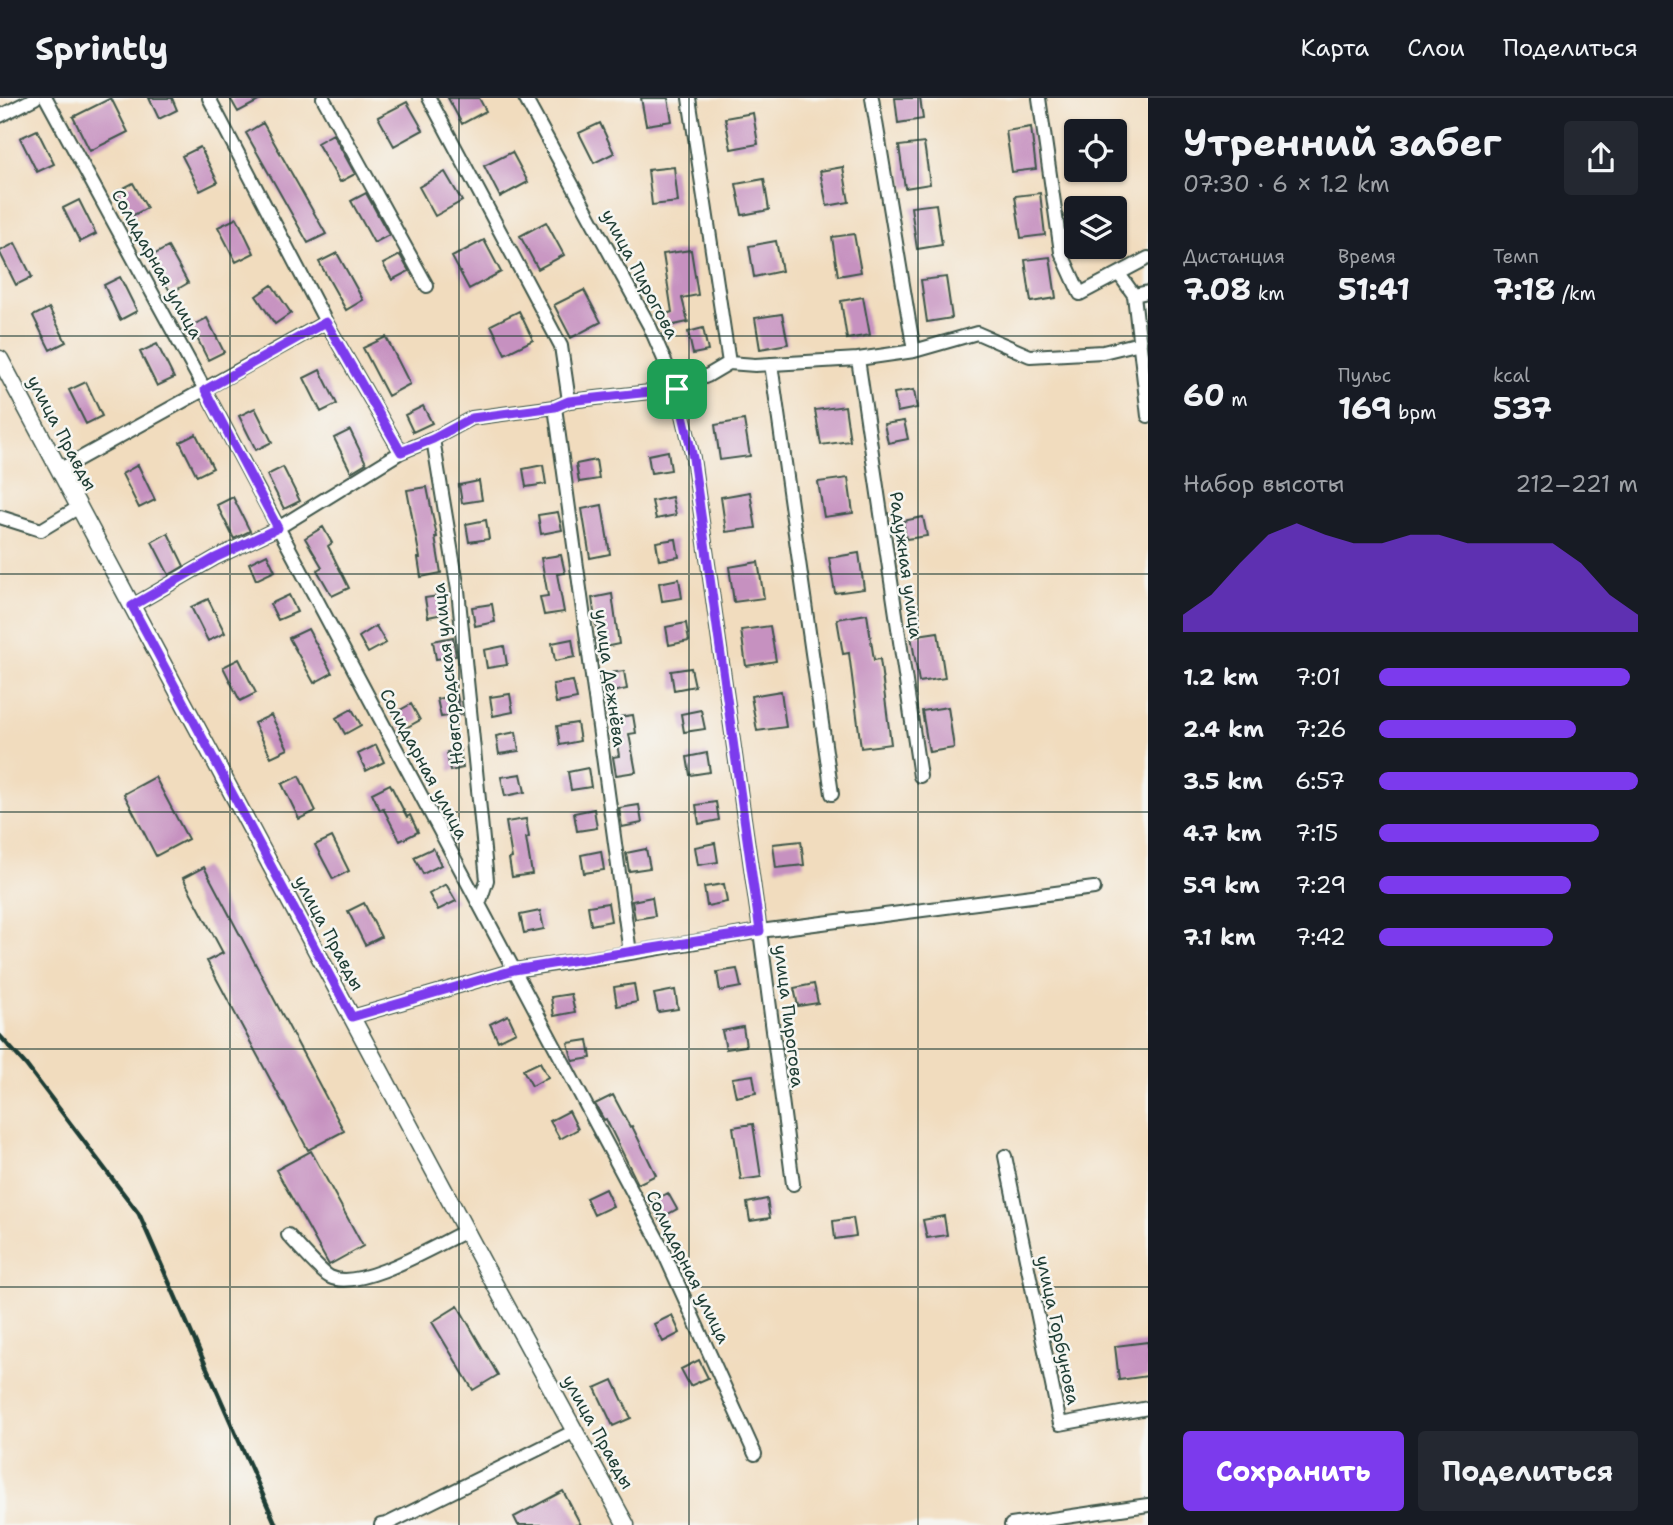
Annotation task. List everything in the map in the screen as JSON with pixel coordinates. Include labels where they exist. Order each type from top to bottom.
[{"type":"main road","name":"улица Правды","points":[[0,359],[626,1525]]},
{"type":"street","points":[[0,116],[35,98]]},
{"type":"street","name":"Солидарная улица","points":[[46,98],[205,390],[659,1242],[755,1454]]},
{"type":"street","points":[[209,98],[326,322],[401,452]]},
{"type":"street","points":[[323,98],[427,286]]},
{"type":"street","points":[[429,98],[561,346],[569,401]]},
{"type":"street","name":"улица Пирогова","points":[[525,98],[650,327],[677,389],[693,458],[793,1184]]},
{"type":"street","points":[[689,98],[729,363]]},
{"type":"street","points":[[872,98],[914,351]]},
{"type":"street","points":[[1039,98],[1061,252],[1080,294],[1148,258]]},
{"type":"street","points":[[1119,274],[1134,295],[1148,416]]},
{"type":"street","points":[[1134,295],[1148,292]]},
{"type":"street","points":[[60,470],[326,322]]},
{"type":"street","points":[[132,606],[215,558],[278,528],[401,452],[472,418],[555,407],[569,401],[677,389],[729,363],[771,364],[858,359],[914,351],[977,333],[1030,356],[1103,352],[1140,344]]},
{"type":"street","name":"Радужная улица","points":[[858,359],[920,776]]},
{"type":"street","points":[[771,364],[832,794]]},
{"type":"street","name":"улица Дежнёва","points":[[555,407],[630,953]]},
{"type":"street","name":"Новгородская улица","points":[[433,439],[458,590],[478,783],[487,880],[479,904]]},
{"type":"street","points":[[0,517],[41,530],[79,507]]},
{"type":"street","points":[[352,1017],[514,970],[760,931],[1094,888]]},
{"type":"street","name":"улица Горбунова","points":[[1005,1156],[1059,1424],[1148,1408]]},
{"type":"street","points":[[288,1235],[330,1277],[354,1281],[380,1272],[466,1231]]},
{"type":"street","points":[[381,1525],[575,1432]]},
{"type":"street","points":[[1011,1525],[1148,1505]]},
{"type":"building","points":[[111,98],[128,132],[90,151],[73,117]]},
{"type":"building","points":[[149,98],[172,98],[177,110],[159,119]]},
{"type":"building","points":[[230,98],[264,98],[238,112]]},
{"type":"building","points":[[448,98],[479,98],[486,111],[462,124]]},
{"type":"building","points":[[641,98],[668,98],[672,121],[646,125]]},
{"type":"building","points":[[895,98],[920,98],[923,119],[898,123]]},
{"type":"building","points":[[407,102],[423,130],[394,146],[378,117]]},
{"type":"building","points":[[753,113],[758,144],[731,149],[725,118]]},
{"type":"building","points":[[263,123],[326,234],[308,243],[246,133]]},
{"type":"building","points":[[600,123],[614,153],[594,163],[579,133]]},
{"type":"building","points":[[1031,127],[1036,169],[1012,172],[1006,131]]},
{"type":"building","points":[[37,130],[54,164],[37,172],[20,138]]},
{"type":"building","points":[[333,134],[355,174],[340,182],[317,143]]},
{"type":"building","points":[[924,143],[930,184],[905,188],[899,146]]},
{"type":"building","points":[[200,147],[218,182],[200,191],[182,156]]},
{"type":"building","points":[[512,152],[528,182],[500,197],[484,166]]},
{"type":"building","points":[[674,167],[678,202],[652,205],[648,170]]},
{"type":"building","points":[[843,167],[849,202],[827,206],[820,171]]},
{"type":"building","points":[[445,172],[462,201],[435,216],[419,187]]},
{"type":"building","points":[[764,179],[769,210],[742,215],[736,184]]},
{"type":"building","points":[[133,183],[147,208],[130,217],[116,192]]},
{"type":"building","points":[[366,193],[389,235],[374,243],[351,201]]},
{"type":"building","points":[[1040,193],[1045,235],[1021,238],[1015,196]]},
{"type":"building","points":[[79,200],[96,234],[80,242],[63,208]]},
{"type":"building","points":[[936,204],[942,245],[917,249],[911,207]]},
{"type":"building","points":[[237,218],[254,253],[236,262],[218,227]]},
{"type":"building","points":[[546,222],[564,255],[538,269],[520,236]]},
{"type":"building","points":[[854,234],[861,272],[838,276],[832,237]]},
{"type":"building","points":[[484,240],[501,272],[469,289],[452,257]]},
{"type":"building","points":[[776,241],[782,271],[754,277],[749,246]]},
{"type":"building","points":[[15,243],[32,277],[16,285],[0,253]]},
{"type":"building","points":[[168,247],[188,283],[171,293],[150,257]]},
{"type":"building","points":[[691,250],[698,295],[682,298],[688,322],[669,326],[666,314],[672,312],[663,254]]},
{"type":"building","points":[[337,253],[363,300],[346,310],[319,262]]},
{"type":"building","points":[[400,255],[409,271],[392,280],[383,264]]},
{"type":"building","points":[[1050,257],[1056,298],[1031,302],[1025,260]]},
{"type":"building","points":[[120,277],[137,311],[120,320],[104,285]]},
{"type":"building","points":[[946,277],[952,318],[927,322],[921,280]]},
{"type":"building","points":[[272,285],[291,313],[275,324],[256,296]]},
{"type":"building","points":[[584,290],[601,322],[571,338],[554,305]]},
{"type":"building","points":[[863,297],[870,335],[847,339],[841,301]]},
{"type":"building","points":[[49,308],[66,342],[50,350],[33,316]]},
{"type":"building","points":[[519,311],[533,340],[505,354],[491,325]]},
{"type":"building","points":[[782,314],[788,344],[760,349],[755,318]]},
{"type":"building","points":[[207,318],[224,352],[208,360],[191,326]]},
{"type":"building","points":[[703,328],[708,351],[693,354],[688,332]]},
{"type":"building","points":[[386,337],[410,384],[388,396],[363,348]]},
{"type":"building","points":[[157,344],[174,378],[157,386],[140,352]]},
{"type":"building","points":[[320,370],[337,404],[321,412],[304,378]]},
{"type":"building","points":[[86,382],[102,416],[86,424],[69,390]]},
{"type":"building","points":[[914,390],[917,408],[897,412],[894,393]]},
{"type":"building","points":[[423,406],[432,423],[413,432],[405,415]]},
{"type":"building","points":[[845,406],[850,441],[821,445],[815,410]]},
{"type":"building","points":[[255,408],[272,442],[256,450],[239,416]]},
{"type":"building","points":[[744,420],[750,456],[720,460],[715,425]]},
{"type":"building","points":[[904,421],[908,439],[888,443],[884,424]]},
{"type":"building","points":[[350,430],[366,463],[351,472],[334,438]]},
{"type":"building","points":[[196,434],[213,468],[197,476],[180,442]]},
{"type":"building","points":[[668,451],[671,470],[651,473],[648,455]]},
{"type":"building","points":[[596,460],[599,479],[579,482],[576,464]]},
{"type":"building","points":[[138,465],[155,500],[139,508],[122,474]]},
{"type":"building","points":[[543,465],[546,484],[526,487],[523,469]]},
{"type":"building","points":[[283,467],[300,501],[284,509],[267,475]]},
{"type":"building","points":[[848,478],[853,513],[824,517],[818,482]]},
{"type":"building","points":[[479,481],[482,500],[462,503],[459,485]]},
{"type":"building","points":[[427,487],[441,573],[421,577],[407,490]]},
{"type":"building","points":[[750,492],[756,528],[726,532],[721,497]]},
{"type":"building","points":[[233,497],[250,531],[234,539],[217,505]]},
{"type":"building","points":[[672,497],[676,515],[656,519],[652,501]]},
{"type":"building","points":[[602,505],[610,554],[590,558],[582,509]]},
{"type":"building","points":[[558,512],[562,530],[541,534],[538,515]]},
{"type":"building","points":[[923,517],[927,536],[906,539],[903,521]]},
{"type":"building","points":[[486,520],[489,539],[469,542],[466,524]]},
{"type":"building","points":[[323,527],[332,543],[328,546],[349,588],[332,596],[317,570],[322,567],[305,538]]},
{"type":"building","points":[[168,533],[184,566],[169,575],[152,542]]},
{"type":"building","points":[[676,539],[679,557],[659,560],[656,542]]},
{"type":"building","points":[[859,553],[864,589],[835,593],[829,558]]},
{"type":"building","points":[[267,554],[275,571],[256,580],[249,563]]},
{"type":"building","points":[[561,555],[565,573],[557,574],[564,612],[544,615],[540,597],[548,596],[541,558]]},
{"type":"building","points":[[758,562],[764,598],[734,602],[729,567]]},
{"type":"building","points":[[679,579],[682,598],[662,601],[659,583]]},
{"type":"building","points":[[612,594],[619,644],[599,648],[592,598]]},
{"type":"building","points":[[289,595],[297,612],[278,620],[270,604]]},
{"type":"building","points":[[445,595],[448,613],[428,617],[425,598]]},
{"type":"building","points":[[208,599],[225,633],[208,641],[191,607]]},
{"type":"building","points":[[492,604],[495,622],[475,626],[472,607]]},
{"type":"building","points":[[867,614],[874,660],[880,659],[891,744],[861,748],[849,653],[843,654],[837,619]]},
{"type":"building","points":[[686,623],[689,641],[669,645],[666,627]]},
{"type":"building","points":[[376,626],[386,643],[368,653],[359,637]]},
{"type":"building","points":[[770,626],[776,661],[746,666],[741,630]]},
{"type":"building","points":[[308,629],[332,673],[314,683],[289,638]]},
{"type":"building","points":[[938,632],[945,678],[919,682],[911,636]]},
{"type":"building","points":[[453,637],[456,656],[436,659],[433,641]]},
{"type":"building","points":[[572,639],[575,657],[555,661],[552,643]]},
{"type":"building","points":[[504,646],[507,665],[487,668],[484,650]]},
{"type":"building","points":[[239,659],[256,693],[240,701],[223,667]]},
{"type":"building","points":[[691,668],[695,686],[674,690],[671,671]]},
{"type":"building","points":[[624,671],[627,689],[607,693],[604,674]]},
{"type":"building","points":[[573,681],[577,699],[556,703],[553,684]]},
{"type":"building","points":[[781,691],[786,727],[757,731],[751,696]]},
{"type":"building","points":[[510,694],[513,712],[493,716],[490,697]]},
{"type":"building","points":[[457,695],[461,714],[441,717],[437,699]]},
{"type":"building","points":[[411,704],[420,720],[402,730],[393,714]]},
{"type":"building","points":[[948,707],[954,748],[929,752],[922,711]]},
{"type":"building","points":[[352,709],[361,725],[345,734],[336,718]]},
{"type":"building","points":[[701,710],[705,729],[684,732],[681,714]]},
{"type":"building","points":[[271,715],[288,749],[271,757],[254,723]]},
{"type":"building","points":[[633,715],[636,733],[629,734],[636,772],[616,775],[613,757],[619,756],[613,718]]},
{"type":"building","points":[[577,723],[580,741],[560,745],[557,726]]},
{"type":"building","points":[[516,732],[519,751],[499,754],[496,736]]},
{"type":"building","points":[[376,745],[384,762],[366,771],[358,754]]},
{"type":"building","points":[[460,750],[463,768],[450,771],[447,752]]},
{"type":"building","points":[[707,753],[710,772],[690,775],[687,757]]},
{"type":"building","points":[[588,768],[591,787],[571,790],[568,772]]},
{"type":"building","points":[[521,774],[525,792],[505,796],[501,777]]},
{"type":"building","points":[[299,776],[316,811],[299,819],[282,784]]},
{"type":"building","points":[[155,777],[188,839],[156,856],[124,794]]},
{"type":"building","points":[[390,784],[418,832],[400,841],[372,793]]},
{"type":"building","points":[[716,802],[719,820],[699,824],[696,805]]},
{"type":"building","points":[[639,805],[642,823],[622,827],[619,808]]},
{"type":"building","points":[[594,809],[597,828],[577,831],[574,813]]},
{"type":"building","points":[[526,819],[532,874],[512,877],[506,822]]},
{"type":"building","points":[[332,837],[349,871],[333,879],[315,845]]},
{"type":"building","points":[[801,841],[804,865],[776,868],[773,844]]},
{"type":"building","points":[[715,843],[718,862],[698,865],[695,847]]},
{"type":"building","points":[[433,848],[441,865],[423,874],[414,857]]},
{"type":"building","points":[[646,849],[650,868],[629,871],[626,853]]},
{"type":"building","points":[[601,851],[604,870],[584,873],[581,855]]},
{"type":"building","points":[[204,867],[344,1131],[308,1150],[207,961],[223,953],[183,878]]},
{"type":"building","points":[[446,884],[456,901],[438,910],[429,894]]},
{"type":"building","points":[[724,884],[727,902],[707,906],[704,887]]},
{"type":"building","points":[[652,897],[655,916],[635,919],[632,901]]},
{"type":"building","points":[[364,903],[381,937],[365,945],[348,911]]},
{"type":"building","points":[[608,903],[611,921],[591,925],[588,906]]},
{"type":"building","points":[[540,911],[544,929],[524,933],[520,915]]},
{"type":"building","points":[[737,969],[741,987],[720,991],[717,972]]},
{"type":"building","points":[[634,984],[637,1002],[617,1006],[614,987]]},
{"type":"building","points":[[814,984],[818,1003],[798,1006],[794,988]]},
{"type":"building","points":[[675,990],[678,1009],[658,1012],[654,994]]},
{"type":"building","points":[[571,994],[575,1012],[554,1016],[551,997]]},
{"type":"building","points":[[508,1015],[516,1032],[498,1041],[490,1024]]},
{"type":"building","points":[[743,1027],[746,1046],[726,1049],[722,1031]]},
{"type":"building","points":[[588,1040],[591,1058],[573,1061],[568,1043]]},
{"type":"building","points":[[540,1062],[548,1077],[532,1086],[523,1070]]},
{"type":"building","points":[[753,1075],[756,1093],[736,1097],[732,1078]]},
{"type":"building","points":[[613,1095],[656,1175],[638,1184],[606,1119],[604,1120],[595,1104]]},
{"type":"building","points":[[569,1111],[578,1129],[560,1139],[550,1121]]},
{"type":"building","points":[[753,1124],[761,1177],[741,1180],[733,1127]]},
{"type":"building","points":[[311,1151],[363,1246],[329,1265],[276,1170]]},
{"type":"building","points":[[605,1189],[613,1206],[594,1215],[586,1198]]},
{"type":"building","points":[[668,1193],[677,1209],[659,1219],[650,1203]]},
{"type":"building","points":[[767,1199],[770,1218],[750,1221],[747,1203]]},
{"type":"building","points":[[944,1216],[947,1235],[927,1238],[923,1220]]},
{"type":"building","points":[[853,1218],[856,1236],[835,1239],[833,1221]]},
{"type":"building","points":[[458,1306],[498,1375],[473,1390],[432,1322]]},
{"type":"building","points":[[672,1315],[680,1333],[663,1342],[654,1324]]},
{"type":"building","points":[[1148,1342],[1148,1376],[1119,1380],[1115,1346]]},
{"type":"building","points":[[699,1360],[708,1378],[690,1386],[681,1369]]},
{"type":"building","points":[[613,1380],[631,1418],[613,1426],[595,1388]]},
{"type":"building","points":[[563,1491],[581,1525],[518,1525],[514,1517]]},
{"type":"railway","points":[[0,1036],[26,1065],[139,1214],[276,1525]]},
{"type":"route","points":[[326,322],[401,452],[472,418],[555,407],[569,401],[677,389],[693,458],[760,931],[514,970],[352,1017],[132,606],[215,558],[278,528],[205,390],[326,322]]}]
